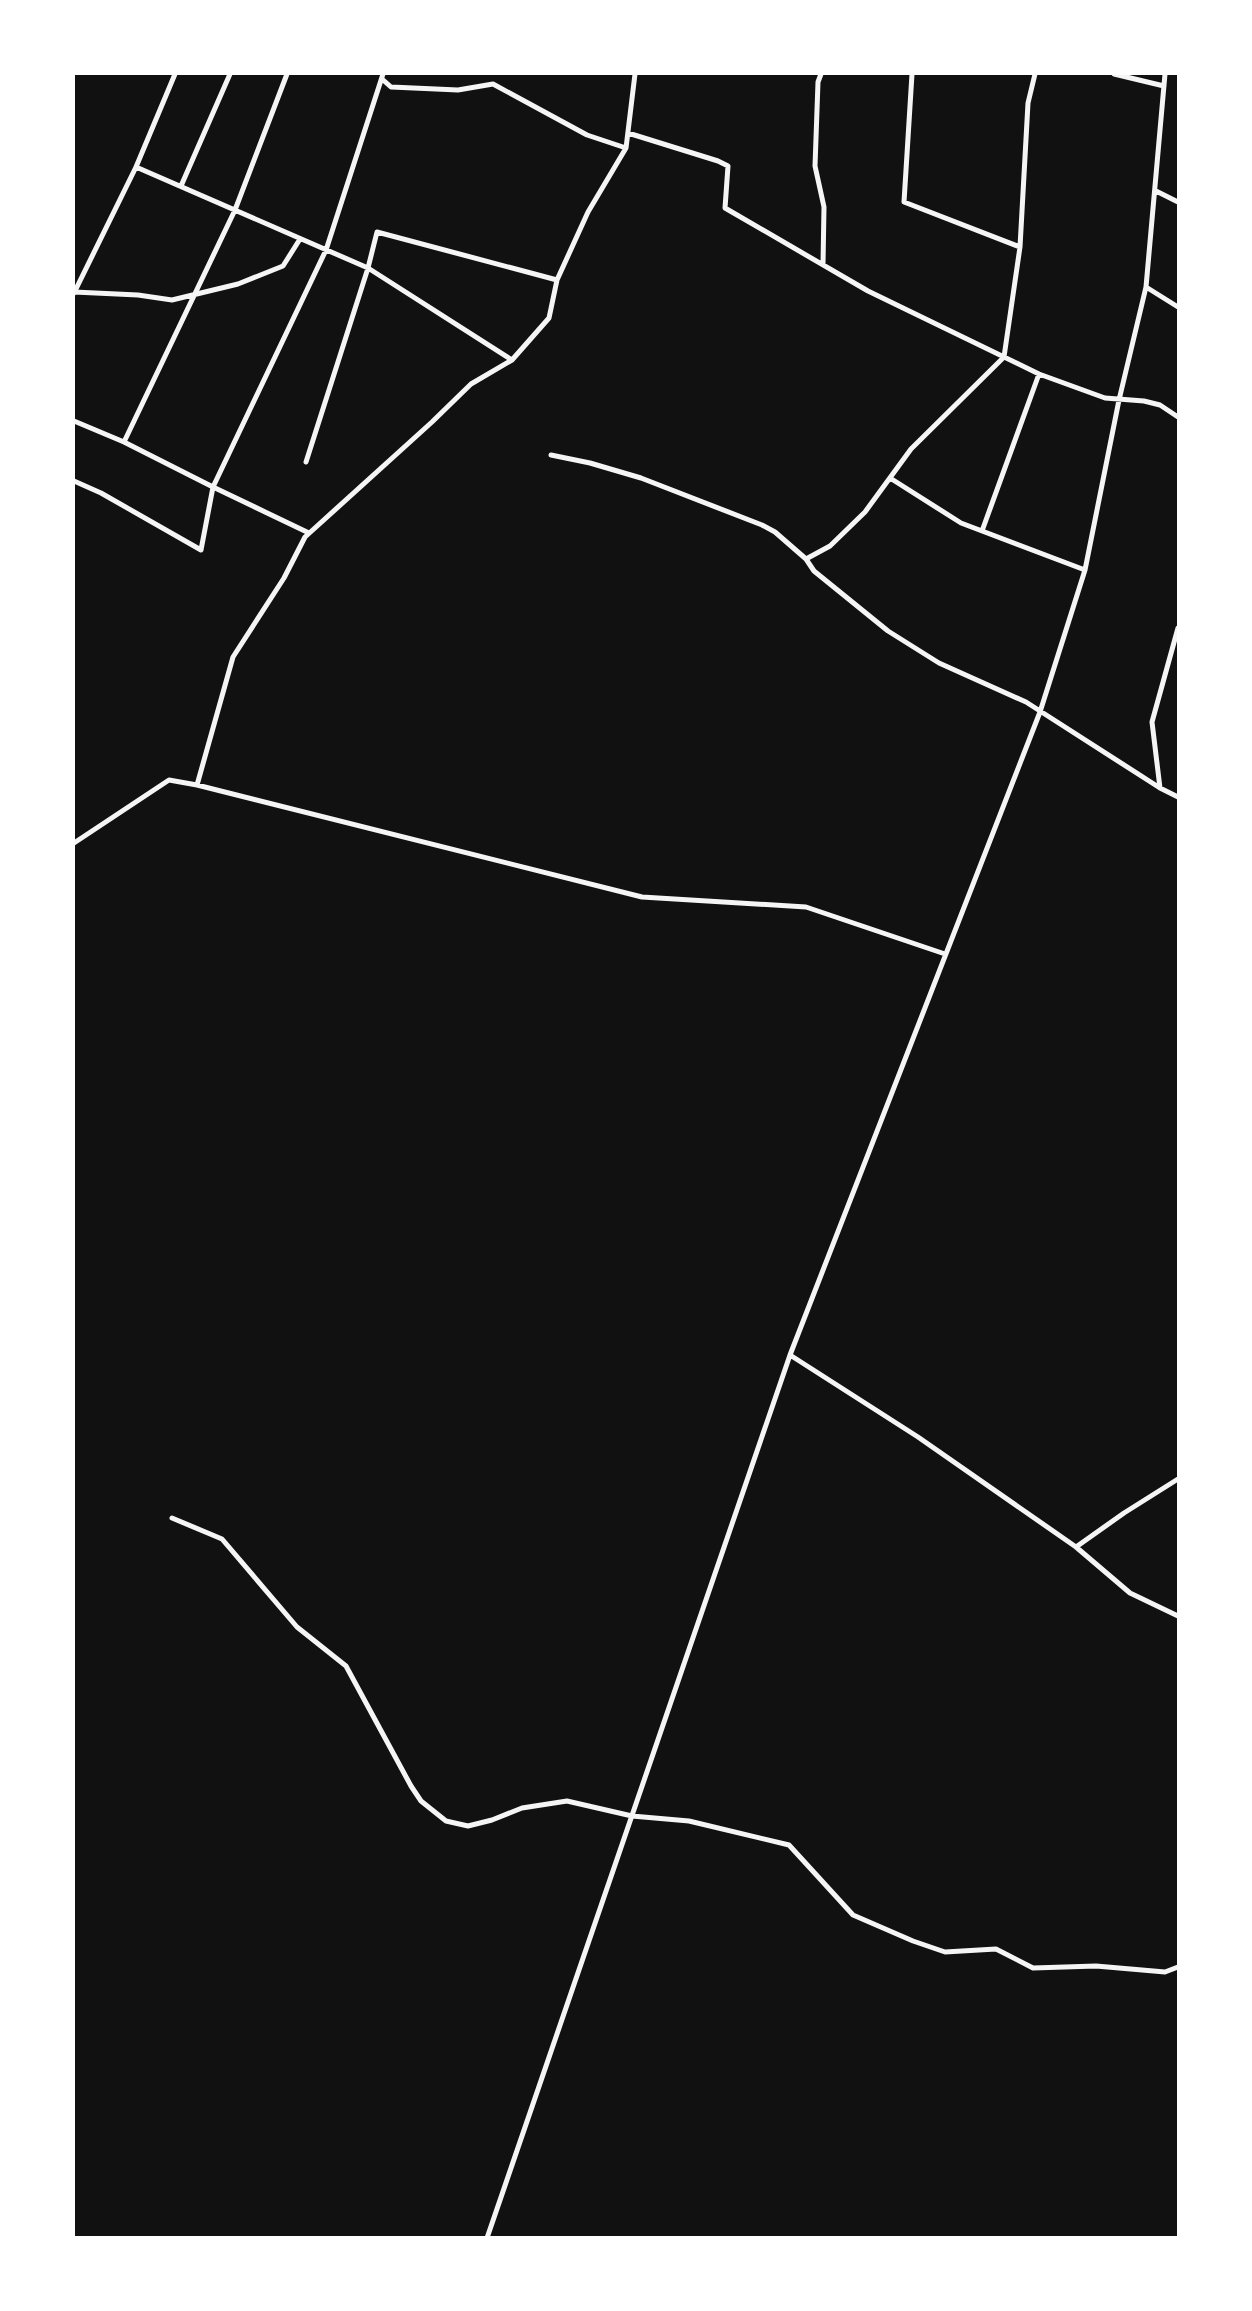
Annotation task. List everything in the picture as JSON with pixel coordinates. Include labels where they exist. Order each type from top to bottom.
[{"type":"street","points":[[175,74],[136,167],[74,293],[138,295],[172,300],[195,292],[239,284],[283,266],[300,239]]},
{"type":"street","points":[[181,187],[230,74]]},
{"type":"street","points":[[124,442],[235,210],[288,74]]},
{"type":"street","points":[[197,785],[233,657],[284,578],[309,533],[471,384],[512,360],[549,318],[557,280],[588,212],[626,148],[635,74]]},
{"type":"street","points":[[821,74],[818,82],[815,166],[824,207],[823,265]]},
{"type":"street","points":[[912,74],[904,202],[1020,247]]},
{"type":"street","points":[[806,559],[831,546],[865,512],[911,450],[1004,357],[1020,247],[1028,103],[1035,74]]},
{"type":"street","points":[[1114,74],[1164,86]]},
{"type":"street","points":[[487,2238],[790,1355],[1040,712],[1085,570],[1119,400],[1146,287],[1166,74]]},
{"type":"street","points":[[382,76],[391,87],[458,90],[493,84],[587,135],[626,148]]},
{"type":"street","points":[[74,481],[101,493],[201,550],[213,487],[327,250],[382,76]]},
{"type":"street","points":[[628,133],[727,166],[725,208],[868,291],[1039,374],[1105,398],[1160,405],[1178,417]]},
{"type":"street","points":[[136,167],[368,268],[512,360]]},
{"type":"street","points":[[1156,191],[1178,202]]},
{"type":"street","points":[[306,462],[377,232],[557,280]]},
{"type":"street","points":[[1146,287],[1178,307]]},
{"type":"street","points":[[982,531],[1039,374]]},
{"type":"street","points":[[74,421],[124,442],[309,533]]},
{"type":"street","points":[[551,456],[590,463],[641,478],[775,532],[806,559],[814,571],[888,631],[939,663],[1026,702],[1178,797]]},
{"type":"street","points":[[890,478],[961,523],[1085,570]]},
{"type":"street","points":[[1160,788],[1152,722],[1178,628]]},
{"type":"street","points":[[74,844],[169,780],[642,897],[806,907],[945,954]]},
{"type":"street","points":[[790,1355],[918,1437],[1076,1547],[1130,1593],[1178,1616]]},
{"type":"street","points":[[1076,1547],[1178,1479]]},
{"type":"street","points":[[172,1518],[222,1539],[297,1627],[346,1666],[411,1786],[421,1801],[446,1821],[468,1826],[522,1808],[568,1801],[632,1816],[689,1821],[789,1845],[853,1915],[945,1952],[996,1949],[1032,1968],[1096,1966],[1165,1972],[1178,1967]]}]
